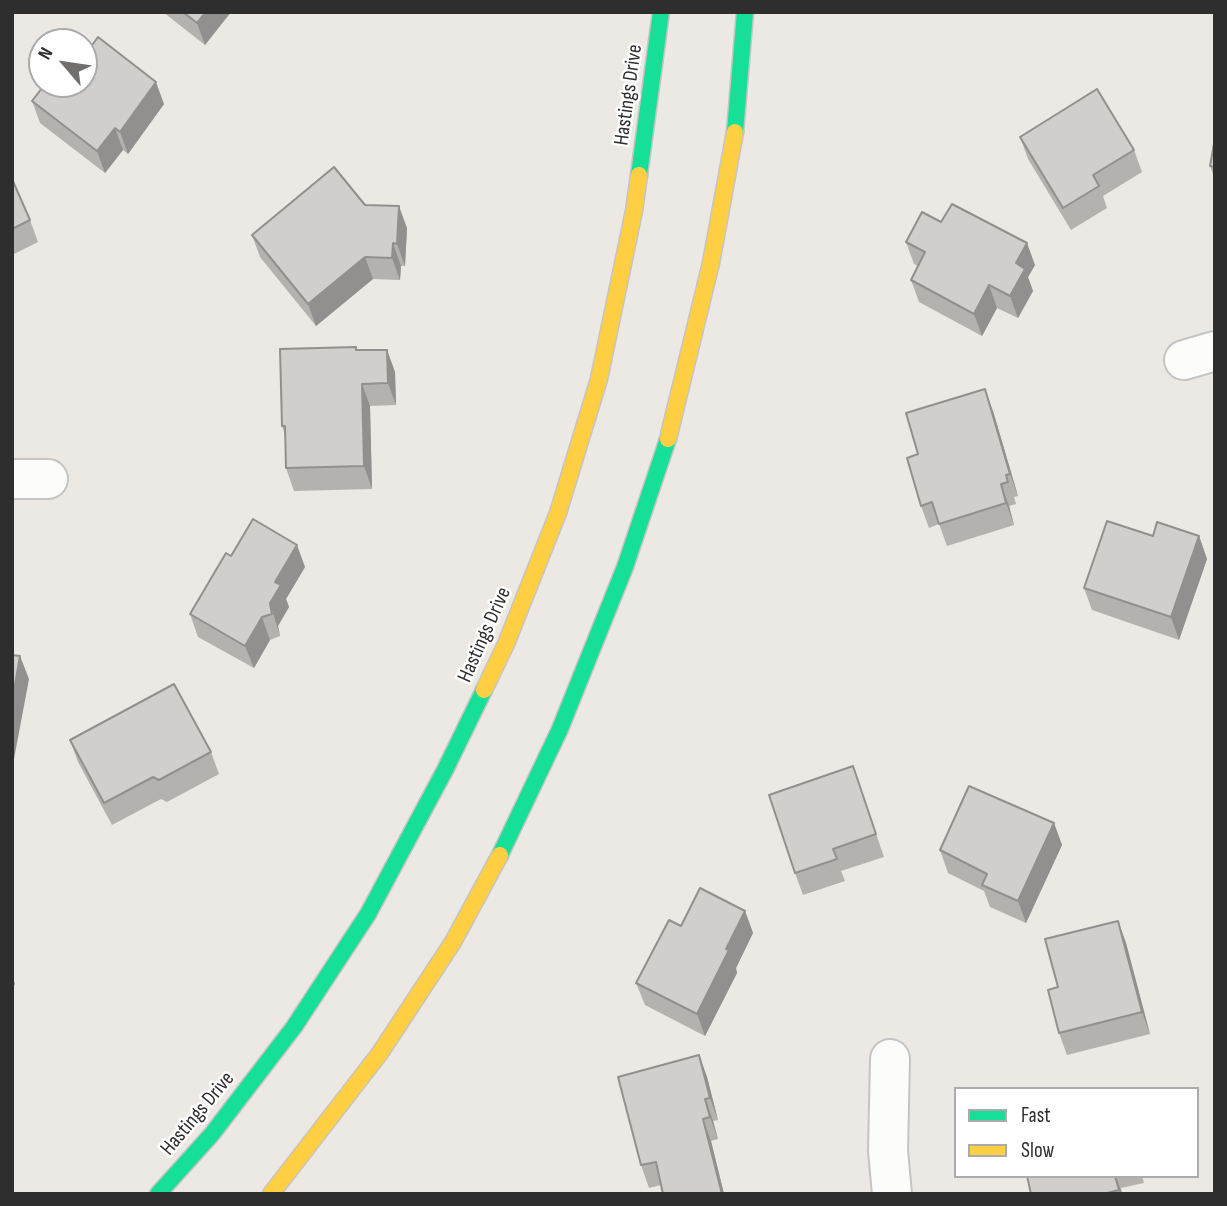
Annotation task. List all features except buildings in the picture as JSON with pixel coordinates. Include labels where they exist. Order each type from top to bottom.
[{"type":"street","name":"Hastings Drive","points":[[158,1194],[212,1134],[294,1027],[368,914],[445,770],[506,644],[558,513],[599,379],[634,211],[661,12]]},
{"type":"street","points":[[271,1194],[380,1053],[453,942],[504,849],[560,729],[620,580],[672,427],[711,263],[734,139],[745,12]]},
{"type":"street","points":[[890,1059],[888,1152],[892,1194]]},
{"type":"traffic: fast","points":[[639,175],[661,12]]},
{"type":"traffic: fast","points":[[735,132],[745,12]]},
{"type":"traffic: fast","points":[[500,855],[560,729],[625,567],[668,439]]},
{"type":"traffic: fast","points":[[158,1194],[212,1134],[294,1027],[368,914],[445,770],[484,690]]},
{"type":"traffic: slow","points":[[668,439],[711,263],[735,132]]},
{"type":"traffic: slow","points":[[484,690],[506,644],[558,513],[599,379],[639,175]]},
{"type":"traffic: slow","points":[[271,1194],[380,1053],[453,942],[500,855]]}]
